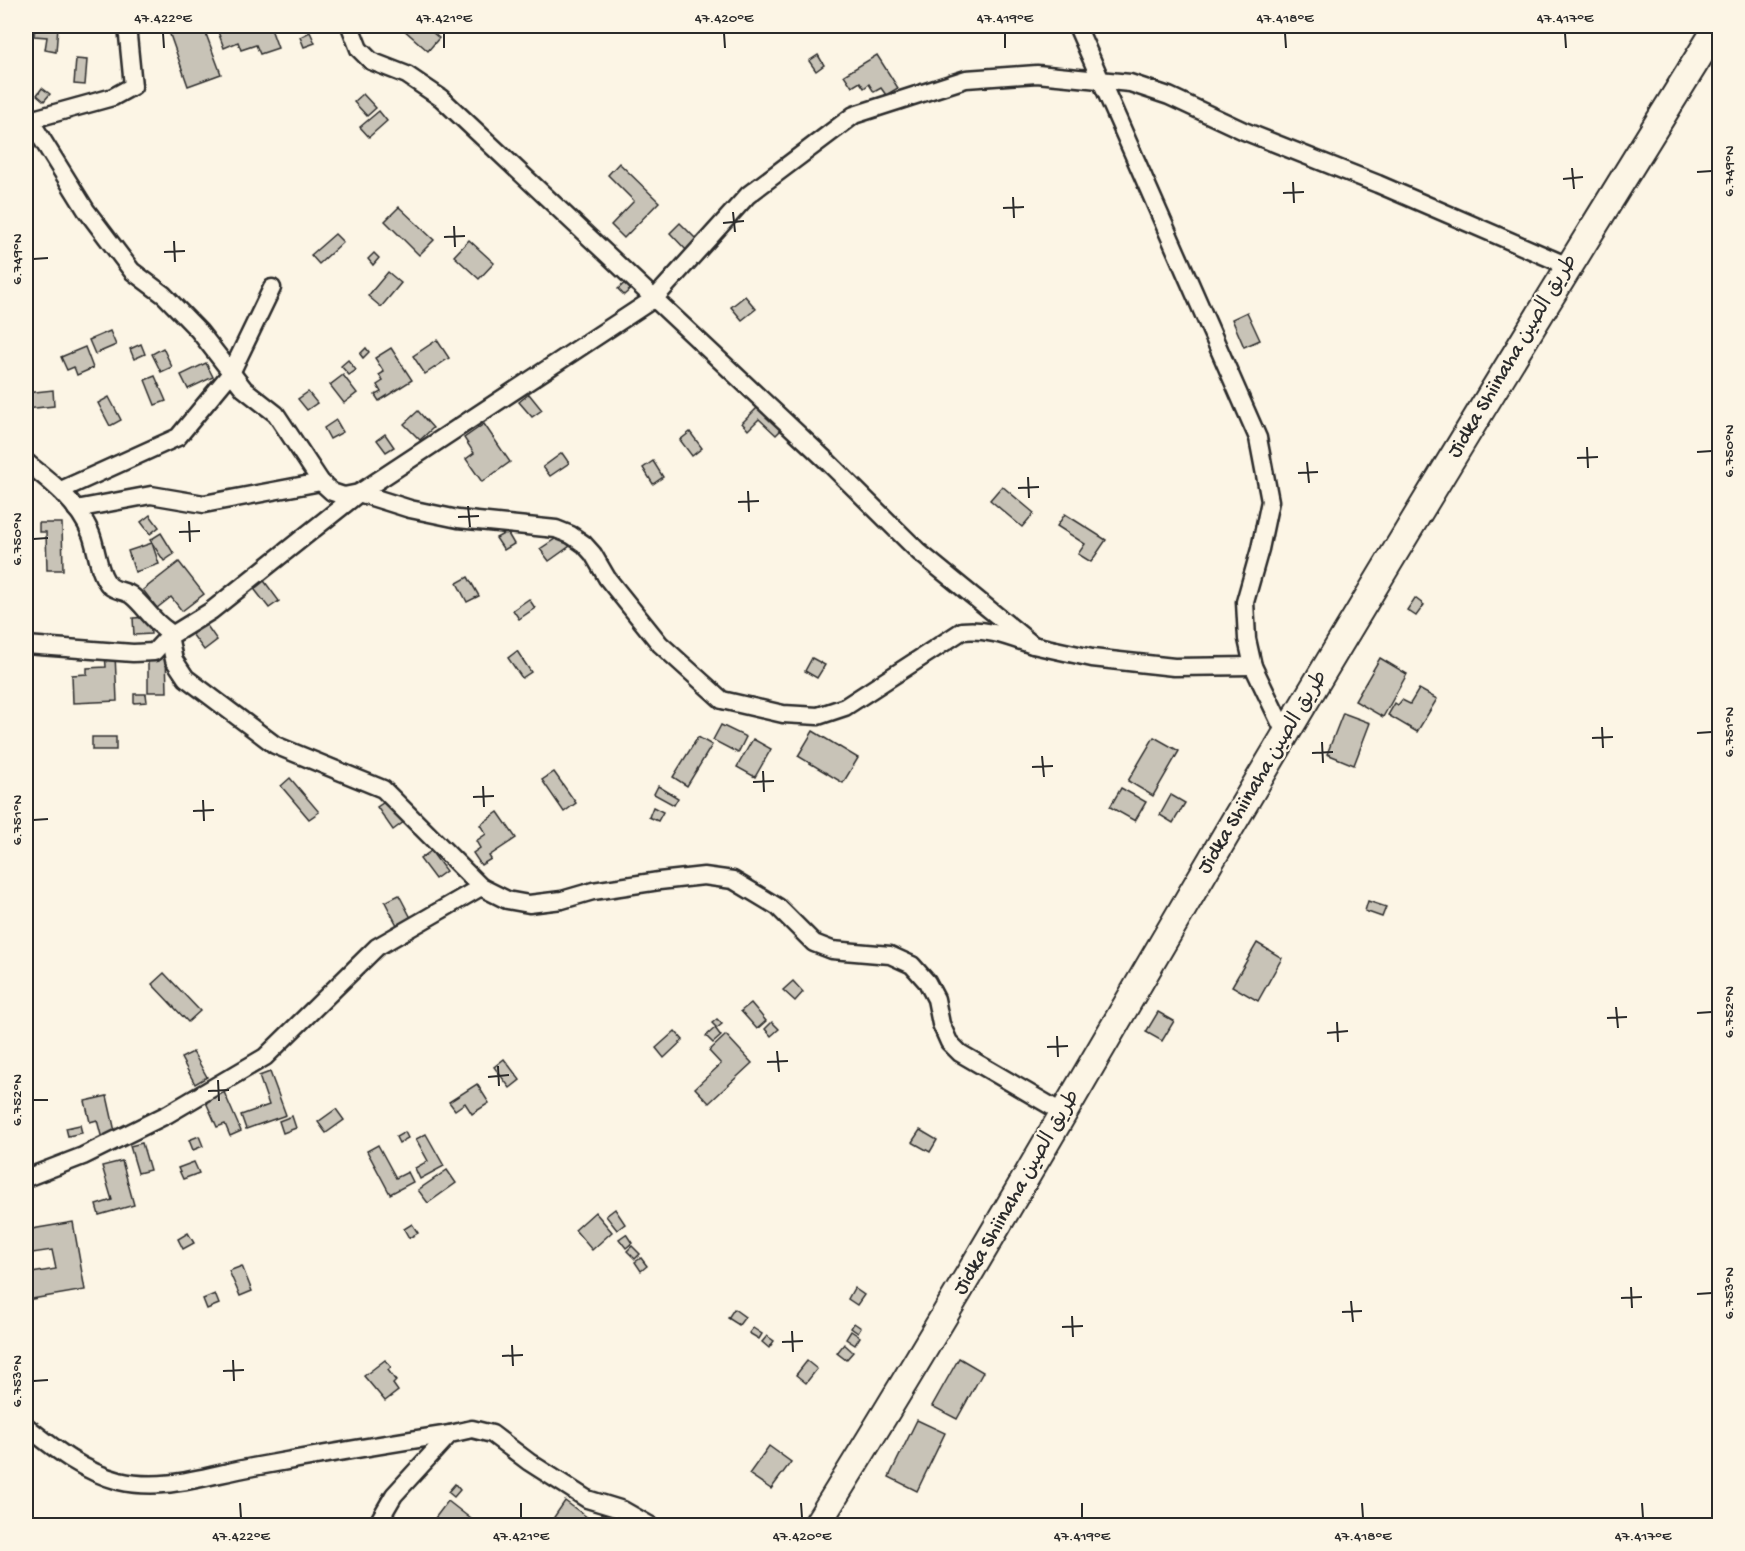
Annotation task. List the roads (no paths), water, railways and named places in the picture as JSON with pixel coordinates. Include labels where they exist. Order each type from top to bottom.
[{"type":"main road","name":"Jidka Shiinaha طريق الصين","points":[[816,1526],[957,1297],[1286,735],[1568,266],[1718,26]]},
{"type":"street","points":[[127,26],[133,86],[113,98],[28,120],[86,210],[132,271],[178,309],[199,331],[252,397],[276,414],[321,482],[332,492],[344,496],[359,493],[429,513],[519,527],[556,529],[571,535],[593,554],[607,578],[660,644],[722,700],[783,714],[818,716],[845,707],[962,632],[977,630],[1092,658],[1174,668],[1252,666]]},
{"type":"street","points":[[350,26],[359,49],[371,61],[406,75],[441,98],[655,298],[919,552],[1033,645]]},
{"type":"street","points":[[1077,26],[1258,438],[1270,501],[1260,549],[1245,602],[1247,639],[1252,666],[1286,735]]},
{"type":"street","points":[[26,645],[154,652],[167,638],[211,611],[359,493],[655,298],[748,195],[854,115],[905,96],[966,79],[1038,74],[1130,83],[1169,96],[1244,131],[1378,184],[1568,266]]},
{"type":"street","points":[[61,490],[178,437],[231,373],[272,288]]},
{"type":"street","points":[[26,462],[61,490],[76,509],[90,532],[105,578],[111,587],[131,595],[154,622],[168,631],[167,638],[174,660],[186,678],[275,745],[383,789],[481,887],[507,900],[529,904],[562,900],[593,891],[659,881],[704,876],[733,880],[778,907],[814,943],[832,950],[890,955],[912,965],[927,982],[936,999],[941,1024],[949,1042],[960,1053],[1063,1113]]},
{"type":"street","points":[[76,509],[151,495],[204,504],[321,482]]},
{"type":"street","points":[[26,1178],[83,1156],[168,1114],[265,1057],[377,947],[481,887]]},
{"type":"street","points":[[26,1426],[65,1458],[91,1471],[120,1481],[142,1484],[198,1481],[233,1470],[472,1429],[492,1434],[529,1462],[587,1499],[623,1510],[651,1526]]},
{"type":"street","points":[[376,1526],[394,1495],[450,1434]]}]
